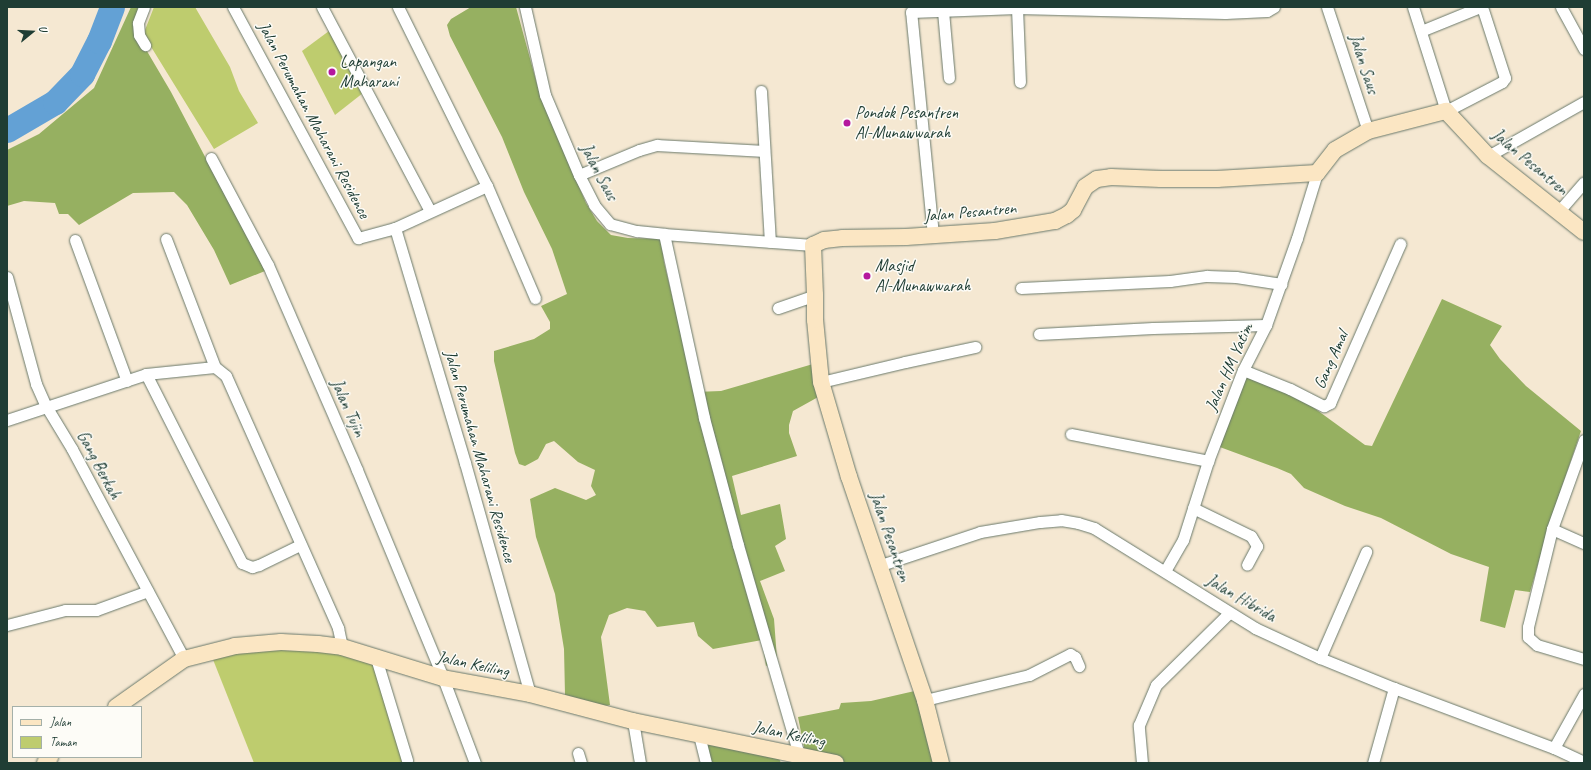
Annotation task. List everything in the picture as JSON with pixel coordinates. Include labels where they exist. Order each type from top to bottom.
[{"type":"street","points":[[144,7],[138,23],[139,35],[145,45]]},
{"type":"street","name":"Jalan Perumahan Maharani Residence","points":[[233,7],[358,238],[394,228],[487,186]]},
{"type":"street","points":[[398,7],[487,186],[535,298]]},
{"type":"street","name":"Jalan Saus","points":[[525,7],[545,95],[579,175],[594,205],[610,224],[637,231],[664,234],[813,244]]},
{"type":"street","points":[[933,235],[911,12],[1017,8],[1064,8],[1225,13],[1268,11],[1274,7]]},
{"type":"street","name":"Jalan Saus","points":[[1327,7],[1368,131]]},
{"type":"street","points":[[1413,7],[1446,111]]},
{"type":"street","points":[[1317,173],[1335,150],[1368,131],[1446,111],[1502,82],[1505,78],[1481,7],[1421,31]]},
{"type":"street","points":[[1562,7],[1584,49]]},
{"type":"street","points":[[326,8],[430,211]]},
{"type":"street","points":[[1017,8],[1020,82]]},
{"type":"street","points":[[943,11],[949,78]]},
{"type":"street","points":[[761,91],[770,242]]},
{"type":"street","points":[[1488,156],[1584,102]]},
{"type":"street","name":"Jalan Pesantren","points":[[1446,111],[1488,156],[1584,232]]},
{"type":"street","points":[[579,175],[640,150],[657,146],[764,151]]},
{"type":"street","name":"Jalan Tujin","points":[[211,158],[268,265],[357,470],[443,678],[475,763]]},
{"type":"street","name":"Jalan Pesantren","points":[[941,763],[925,700],[881,565],[845,463],[821,382],[814,320],[816,295],[813,244],[824,240],[842,238],[995,231],[1062,219],[1073,210],[1085,187],[1097,179],[1111,177],[1218,179],[1317,173]]},
{"type":"street","name":"Jalan HM Yatim","points":[[1165,571],[1183,540],[1208,461],[1243,370],[1266,325],[1317,173]]},
{"type":"street","points":[[1559,211],[1584,182]]},
{"type":"street","name":"Jalan Perumahan Maharani Residence","points":[[394,228],[465,463],[530,694]]},
{"type":"street","points":[[664,234],[704,418],[740,553],[799,755]]},
{"type":"street","points":[[166,239],[215,368],[226,376],[338,628],[342,647]]},
{"type":"street","points":[[75,240],[127,381]]},
{"type":"street","name":"Gang Amal","points":[[1243,370],[1290,388],[1324,406],[1330,403],[1400,244]]},
{"type":"street","points":[[1021,288],[1170,281],[1207,276],[1236,277],[1281,284]]},
{"type":"street","name":"Gang Berkah","points":[[7,277],[36,384],[46,406],[72,449],[184,659]]},
{"type":"street","points":[[778,308],[816,295]]},
{"type":"street","points":[[1039,334],[1153,328],[1266,325]]},
{"type":"street","points":[[821,382],[975,347]]},
{"type":"street","points":[[7,420],[146,374],[215,368]]},
{"type":"street","points":[[146,374],[242,563],[252,567],[259,565],[300,545]]},
{"type":"street","points":[[1071,434],[1208,461]]},
{"type":"street","points":[[1584,440],[1552,529],[1528,627],[1528,637],[1537,645],[1584,659]]},
{"type":"street","points":[[1193,508],[1251,536],[1257,546],[1247,565]]},
{"type":"street","name":"Jalan Hibrida","points":[[881,565],[980,532],[1012,526],[1061,520],[1078,522],[1094,528],[1255,628],[1320,658],[1394,688],[1554,748],[1584,762]]},
{"type":"street","points":[[1552,529],[1584,543]]},
{"type":"street","points":[[1320,658],[1366,552]]},
{"type":"street","points":[[7,624],[65,610],[96,610],[148,591]]},
{"type":"street","points":[[1142,763],[1139,725],[1156,685],[1229,613]]},
{"type":"street","name":"Jalan Keliling","points":[[117,706],[184,659],[235,646],[274,643],[318,644],[342,647],[443,678],[530,694],[633,722],[836,763]]},
{"type":"street","points":[[925,700],[1029,675],[1070,654],[1074,656],[1079,666]]},
{"type":"street","points":[[376,658],[407,760]]},
{"type":"street","points":[[1372,763],[1394,688]]},
{"type":"street","points":[[1554,748],[1584,694]]},
{"type":"street","points":[[633,722],[640,763]]},
{"type":"street","points":[[699,735],[706,763]]},
{"type":"green space","points":[[131,7],[142,7],[141,41],[171,92],[265,271],[230,285],[214,250],[187,205],[174,192],[133,193],[79,225],[68,214],[59,214],[55,203],[24,201],[7,206],[7,150],[39,134],[94,88]]},
{"type":"green space","points":[[154,7],[195,7],[230,67],[239,91],[258,123],[214,149],[145,37],[145,30]]},
{"type":"green space","points":[[471,7],[516,7],[540,95],[586,203],[597,221],[611,235],[628,238],[661,239],[664,262],[695,392],[721,391],[813,364],[820,396],[793,411],[789,425],[789,433],[797,456],[732,476],[741,515],[780,504],[786,539],[775,546],[785,571],[760,581],[774,619],[777,659],[766,666],[762,640],[713,649],[698,636],[694,622],[657,627],[645,611],[627,608],[609,615],[601,637],[610,705],[597,708],[565,695],[564,649],[555,594],[536,537],[530,499],[555,488],[586,500],[596,495],[591,486],[595,470],[578,462],[554,441],[546,444],[538,459],[525,466],[519,464],[515,453],[494,361],[494,351],[534,339],[550,329],[550,322],[541,306],[567,294],[552,249],[524,192],[502,137],[450,36],[447,25],[451,19]]},
{"type":"green space","name":"Lapangan Maharani","points":[[329,31],[363,93],[335,115],[302,51]]},
{"type":"green space","points":[[1442,299],[1502,326],[1490,345],[1500,359],[1526,386],[1581,431],[1551,519],[1530,592],[1515,590],[1505,628],[1480,621],[1489,567],[1451,554],[1381,518],[1345,506],[1304,488],[1291,474],[1217,446],[1244,375],[1299,397],[1365,445],[1372,446]]},
{"type":"green space","points":[[302,646],[372,661],[404,763],[254,763],[212,657],[257,648]]},
{"type":"green space","points":[[919,690],[939,763],[840,763],[805,752],[798,717],[839,709],[841,703],[871,701]]},
{"type":"green space","points":[[704,739],[778,756],[781,763],[709,763]]},
{"type":"waterway","points":[[7,130],[55,102],[82,74],[99,41],[112,7]]},
{"type":"place","name":"Lapangan Maharani","points":[[332,72]]},
{"type":"place","name":"Pondok Pesantren Al-Munawwarah","points":[[847,123]]},
{"type":"place","name":"Masjid Al-Munawwarah","points":[[867,276]]}]
